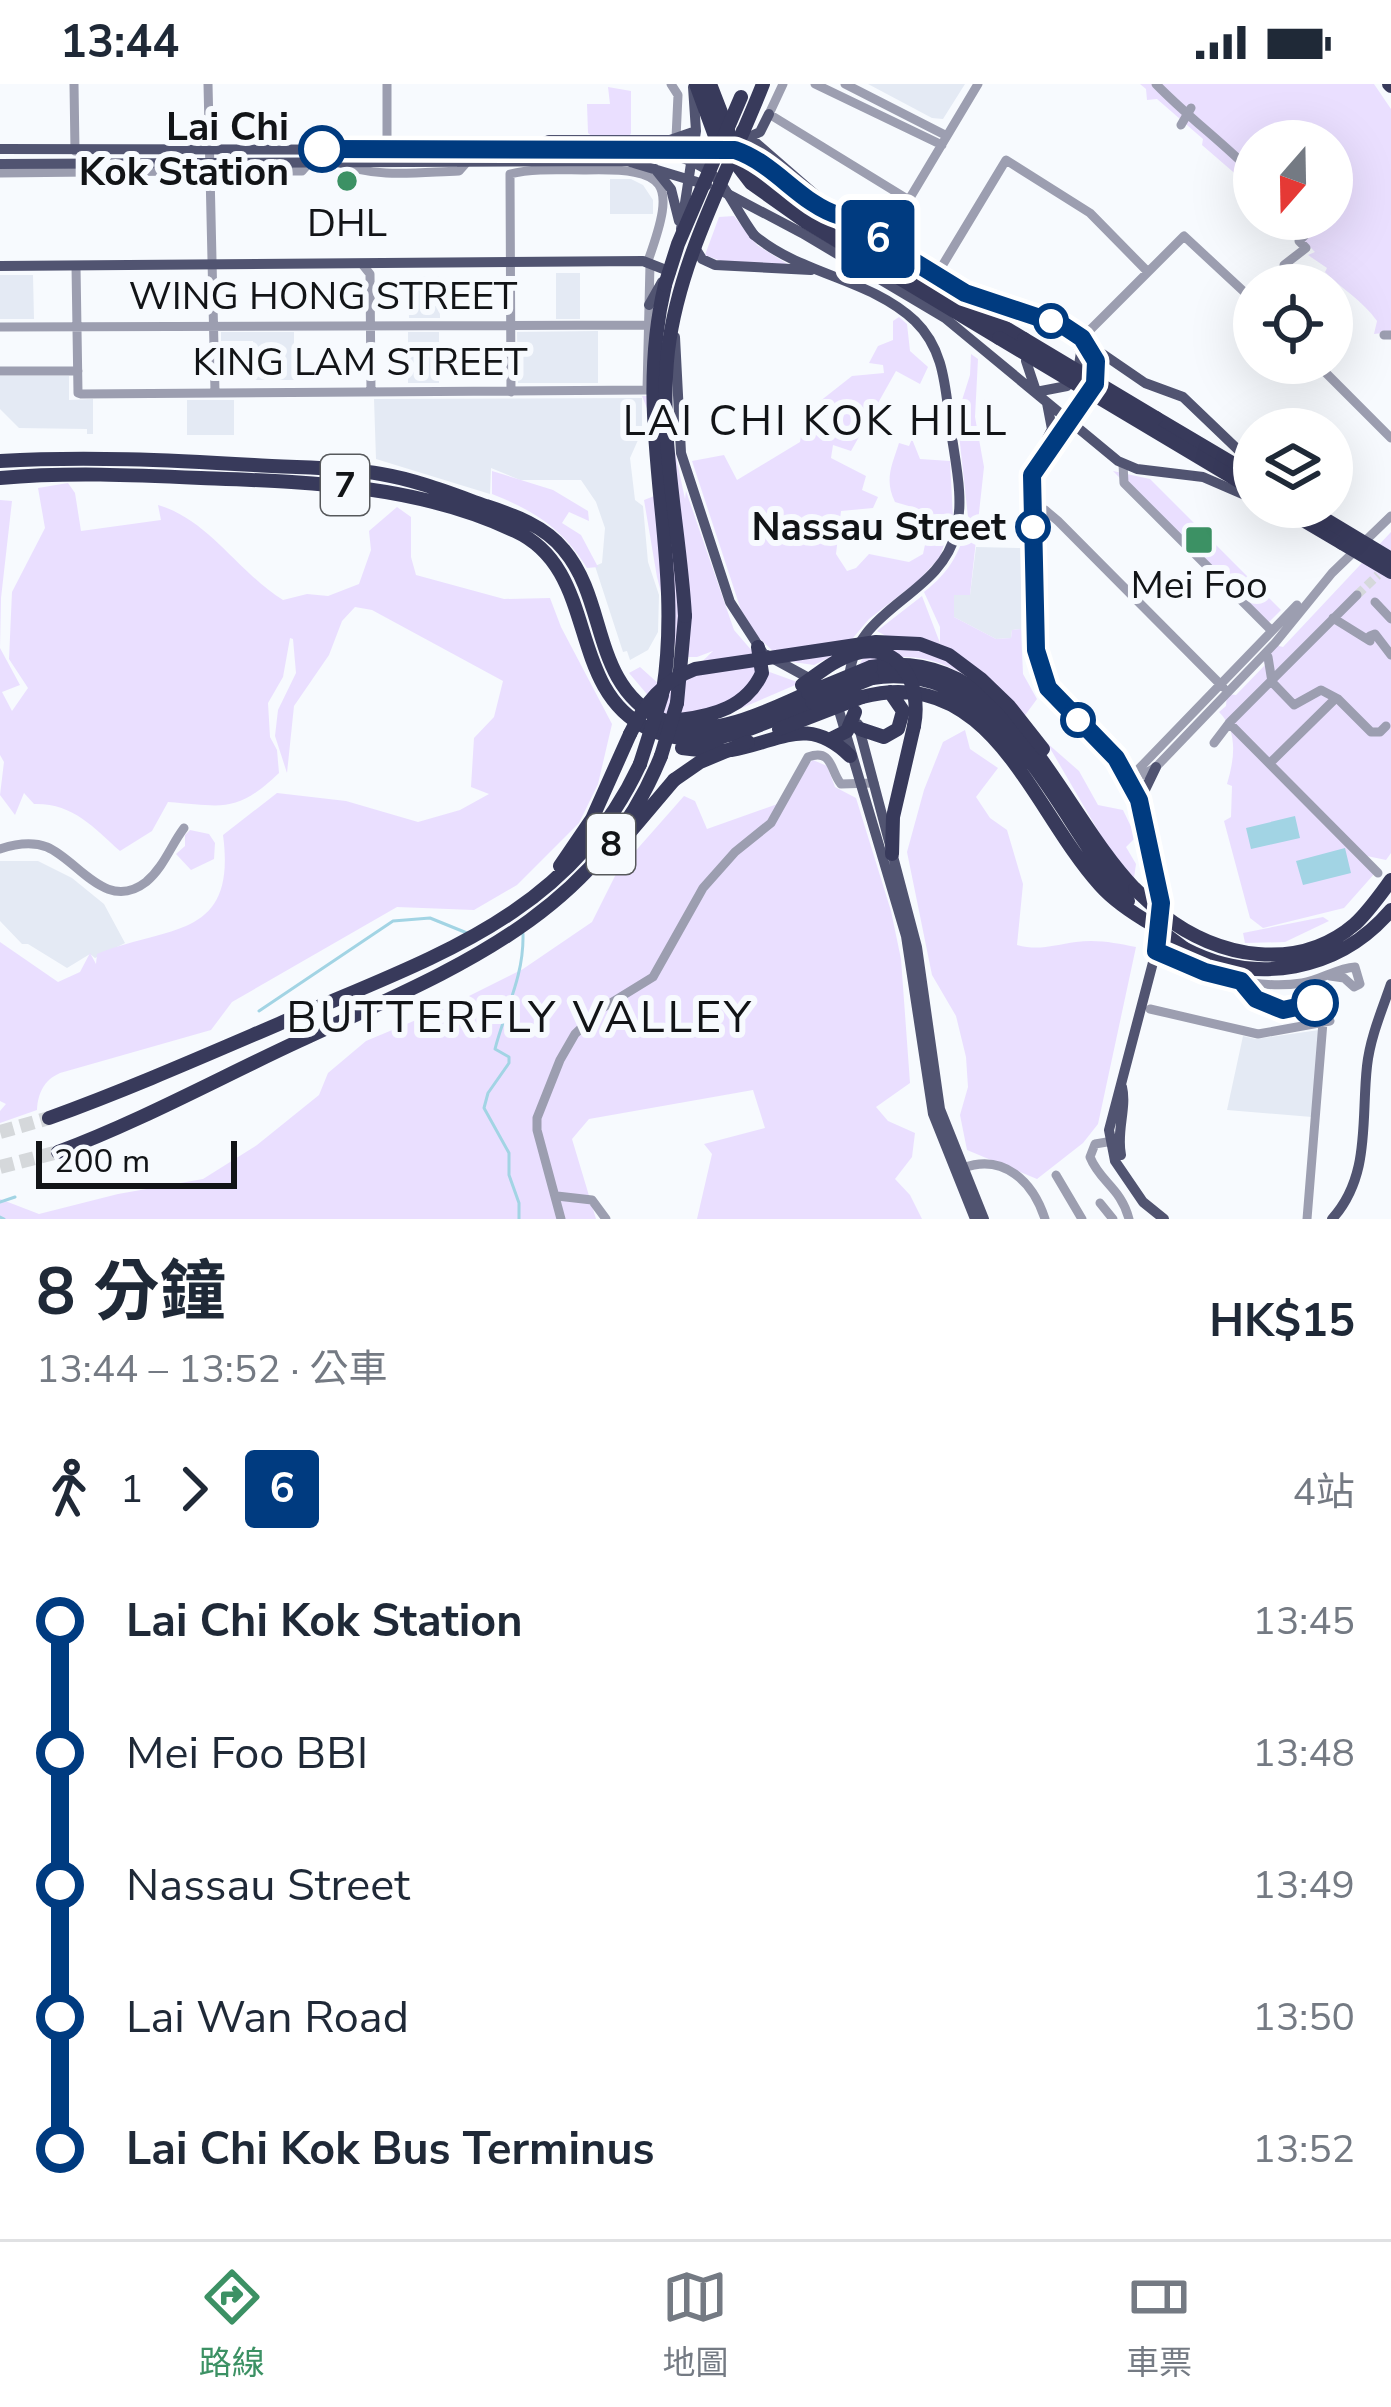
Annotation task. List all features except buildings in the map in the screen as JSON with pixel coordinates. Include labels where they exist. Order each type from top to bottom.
[{"type":"highway","points":[[744,140],[766,84]]},
{"type":"highway","points":[[703,85],[728,134],[759,174],[796,203],[836,220]]},
{"type":"highway","points":[[703,85],[715,136],[751,183],[864,257],[1233,464]]},
{"type":"highway","name":"8","points":[[49,1118],[427,961],[520,910],[562,874],[609,819],[640,764],[658,714],[666,668],[669,604],[651,411],[653,347],[676,251],[745,88]]},
{"type":"highway","name":"8","points":[[58,1152],[223,1079],[484,952],[539,916],[586,874],[633,813],[658,764],[675,712],[685,616],[668,434],[669,350],[690,261],[744,140]]},
{"type":"highway","points":[[823,211],[1233,482]]},
{"type":"highway","points":[[802,233],[864,257]]},
{"type":"highway","name":"7","points":[[0,461],[106,457],[369,472],[425,485],[502,512],[540,529],[566,551],[585,584],[611,669],[664,728]]},
{"type":"highway","name":"7","points":[[0,478],[106,474],[366,487],[499,524],[526,537],[555,561],[573,594],[606,691],[632,719],[664,728]]},
{"type":"highway","points":[[1317,528],[1384,573]]},
{"type":"highway","points":[[1326,528],[1391,561]]},
{"type":"highway","points":[[520,910],[587,828],[647,704],[667,684],[695,669],[876,642],[920,644],[949,655],[1024,723],[1121,874],[1128,897]]},
{"type":"highway","points":[[664,728],[730,707],[754,686],[763,668],[758,647]]},
{"type":"highway","points":[[664,728],[698,741],[723,737],[808,693],[846,657],[880,653],[902,665],[913,680],[917,701],[895,808],[892,854]]},
{"type":"highway","points":[[664,728],[736,721],[872,672],[926,665],[947,671],[975,689],[1025,739],[1121,874]]},
{"type":"highway","points":[[872,672],[926,678],[955,689],[983,709],[1023,752],[1082,842],[1153,926],[1202,957],[1292,968],[1335,955],[1367,935],[1391,910]]},
{"type":"highway","points":[[831,739],[854,730],[884,736],[900,726],[902,708],[890,692]]},
{"type":"highway","points":[[539,916],[599,868],[659,795],[689,768],[868,695],[890,692],[917,692],[946,700],[977,720],[1082,863],[1192,936],[1222,948],[1260,962],[1337,936],[1360,918],[1388,878]]},
{"type":"highway","points":[[854,730],[855,712]]},
{"type":"highway","points":[[664,728],[677,748],[728,750],[788,734],[812,733],[831,739],[850,756]]},
{"type":"main road","points":[[703,85],[744,140],[836,220],[1004,308],[1064,327],[1145,383],[1189,400],[1233,445]]},
{"type":"main road","points":[[703,85],[674,273],[676,391],[683,462],[730,602],[758,647],[829,693],[854,730],[906,936],[933,1114],[980,1219]]},
{"type":"main road","points":[[744,140],[760,132],[769,114]]},
{"type":"main road","points":[[532,147],[549,140],[676,139],[696,131]]},
{"type":"main road","points":[[0,169],[648,163],[670,161],[676,139]]},
{"type":"main road","points":[[0,149],[532,147],[596,150],[648,163],[757,208],[945,318],[1124,464],[1233,487]]},
{"type":"main road","points":[[648,163],[735,150],[778,172],[823,211]]},
{"type":"main road","points":[[648,163],[690,159],[716,174],[754,235],[779,252],[895,306],[916,322],[932,343],[944,376],[960,502],[956,534],[946,558],[873,622],[853,653],[829,674],[787,668]]},
{"type":"main road","points":[[509,174],[520,162]]},
{"type":"main road","points":[[648,163],[670,187],[680,230]]},
{"type":"main road","points":[[757,208],[707,214],[694,236],[699,256],[715,265],[831,274]]},
{"type":"main road","points":[[0,266],[647,261],[674,273]]},
{"type":"main road","points":[[649,305],[660,284],[674,273]]},
{"type":"main road","points":[[1004,308],[1032,337],[1047,326],[1064,327]]},
{"type":"main road","points":[[1064,327],[1079,348],[1079,365]]},
{"type":"main road","points":[[1082,338],[1096,361],[1098,376]]},
{"type":"main road","points":[[994,359],[1021,358],[1052,416],[1052,429],[1032,464],[1036,650],[1042,678],[1134,777],[1161,903],[1156,951],[1122,1087],[1114,1101],[1115,1161],[1143,1202],[1164,1219]]},
{"type":"main road","points":[[1039,393],[1066,386]]},
{"type":"main road","points":[[1032,475],[1086,398]]},
{"type":"main road","points":[[853,653],[848,681],[855,712]]},
{"type":"main road","points":[[854,730],[850,756],[868,783],[916,947],[937,1099],[980,1219]]},
{"type":"main road","points":[[1139,800],[1158,765]]},
{"type":"main road","points":[[1332,1219],[1358,1178],[1369,1056],[1391,984]]},
{"type":"street","points":[[74,84],[75,151]]},
{"type":"street","points":[[208,84],[215,392]]},
{"type":"street","points":[[386,148],[387,84]]},
{"type":"street","points":[[671,84],[678,94],[676,139]]},
{"type":"street","points":[[783,84],[769,114],[909,200]]},
{"type":"street","points":[[815,84],[945,140]]},
{"type":"street","points":[[845,84],[945,140]]},
{"type":"street","points":[[883,243],[978,84]]},
{"type":"street","points":[[1156,84],[1233,154]]},
{"type":"street","points":[[936,276],[1006,160],[1090,213],[1146,270]]},
{"type":"street","points":[[511,392],[509,174],[626,169],[648,163],[666,206],[647,261],[647,325]]},
{"type":"street","points":[[1082,338],[1184,236],[1233,282]]},
{"type":"street","points":[[1286,264],[1306,248],[1300,240]]},
{"type":"street","points":[[647,261],[675,256]]},
{"type":"street","points":[[362,264],[370,274],[370,392]]},
{"type":"street","points":[[0,370],[78,371],[76,266]]},
{"type":"street","name":"WING HONG STREET","points":[[0,327],[647,325]]},
{"type":"street","name":"KING LAM STREET","points":[[78,371],[79,394],[647,390],[647,325]]},
{"type":"street","points":[[1337,384],[1391,438]]},
{"type":"street","points":[[1124,464],[1124,483],[1269,628]]},
{"type":"street","points":[[1032,508],[1049,512],[1224,688]]},
{"type":"street","points":[[1134,777],[1158,765],[1322,579],[1391,516]]},
{"type":"street","points":[[1384,573],[1391,561]]},
{"type":"street","points":[[1214,743],[1357,595]]},
{"type":"street","points":[[1375,602],[1391,619]]},
{"type":"street","points":[[1333,617],[1370,641],[1375,634],[1391,655]]},
{"type":"street","points":[[1268,657],[1272,682],[1294,705],[1316,691],[1336,698],[1372,732],[1386,726]]},
{"type":"street","points":[[1134,777],[1224,688]]},
{"type":"street","points":[[1270,764],[1336,698]]},
{"type":"street","points":[[1229,723],[1388,878]]},
{"type":"street","points":[[561,1219],[537,1118],[575,1034],[611,1001],[651,980],[700,892],[735,852],[771,823],[808,757],[827,758],[842,784],[868,783]]},
{"type":"street","points":[[0,849],[26,844],[47,847],[94,884],[126,890],[149,879],[184,828]]},
{"type":"street","points":[[1156,951],[1241,981],[1294,984],[1330,976]]},
{"type":"street","points":[[1150,1009],[1258,1034],[1327,1021],[1307,1219]]},
{"type":"street","points":[[1115,1138],[1095,1144],[1090,1157],[1122,1197],[1129,1219]]},
{"type":"street","points":[[963,1168],[987,1164],[1016,1173],[1034,1193],[1045,1219]]},
{"type":"street","points":[[1057,1175],[1082,1219]]},
{"type":"street","points":[[557,1196],[592,1200],[606,1219]]},
{"type":"street","points":[[1100,1202],[1113,1219]]},
{"type":"shaded area","points":[[868,84],[965,84],[943,119],[932,118]]},
{"type":"shaded area","points":[[1140,84],[1374,84],[1391,109],[1391,332],[1374,334],[1377,321],[1353,297],[1353,264],[1321,264],[1308,255],[1315,252],[1303,240],[1353,240],[1353,120],[1233,120],[1233,172],[1157,99],[1147,100]]},
{"type":"shaded area","points":[[608,87],[631,91],[631,133],[626,144],[588,133],[587,104],[610,104]]},
{"type":"shaded area","points":[[610,179],[631,179],[643,185],[653,200],[653,214],[610,214]]},
{"type":"shaded area","points":[[734,216],[757,245],[789,265],[721,261],[705,255],[719,217]]},
{"type":"shaded area","points":[[556,273],[580,273],[580,319],[556,319]]},
{"type":"shaded area","points":[[0,275],[33,275],[34,319],[0,319]]},
{"type":"shaded area","points":[[408,276],[439,276],[440,318],[409,318]]},
{"type":"shaded area","points":[[899,317],[907,324],[910,351],[928,367],[920,384],[896,371],[851,451],[833,445],[831,458],[866,476],[862,490],[878,497],[873,508],[841,511],[836,554],[847,571],[869,554],[909,562],[923,554],[929,526],[912,507],[895,502],[890,487],[899,443],[909,446],[912,439],[920,459],[950,461],[953,518],[940,557],[918,581],[869,619],[842,651],[814,665],[793,662],[757,636],[741,610],[692,461],[724,455],[737,480],[800,442],[802,430],[812,423],[835,425],[819,402],[852,376],[884,373],[883,365],[869,363],[878,346],[893,340],[893,321]]},
{"type":"shaded area","points":[[598,331],[598,383],[518,383],[517,332]]},
{"type":"shaded area","points":[[221,332],[294,332],[294,380],[254,380],[253,341],[221,341]]},
{"type":"shaded area","points":[[408,332],[439,332],[439,383],[408,383]]},
{"type":"shaded area","points":[[971,354],[978,359],[975,417],[984,467],[970,595],[954,595],[954,617],[996,639],[1011,638],[1012,630],[1021,629],[1023,674],[1037,699],[1023,718],[948,666],[908,657],[859,666],[872,638],[888,637],[877,631],[922,596],[940,643],[940,627],[924,592],[948,568],[966,529],[957,416],[970,375]]},
{"type":"shaded area","points":[[0,376],[69,376],[69,400],[93,399],[93,434],[87,434],[87,429],[19,428],[0,409]]},
{"type":"shaded area","points":[[642,396],[663,396],[685,499],[686,491],[734,630],[753,652],[756,667],[800,683],[723,716],[668,719],[629,673],[640,667],[660,685],[683,680],[713,651],[678,657],[644,500],[667,491],[664,450]]},
{"type":"shaded area","points":[[642,398],[642,431],[630,458],[635,500],[643,506],[648,562],[659,595],[658,632],[648,650],[630,660],[627,651],[623,652],[595,566],[602,563],[605,528],[581,480],[520,480],[491,468],[490,494],[376,459],[374,399]]},
{"type":"shaded area","points":[[187,400],[234,400],[234,435],[187,435]]},
{"type":"shaded area","points":[[492,471],[553,490],[588,511],[589,521],[569,512],[562,523],[581,535],[598,567],[587,568],[547,523],[492,494]]},
{"type":"shaded area","points":[[1113,471],[1150,479],[1281,610],[1265,626]]},
{"type":"shaded area","points":[[68,483],[75,493],[81,531],[161,520],[158,505],[176,512],[283,600],[307,594],[328,596],[359,584],[371,550],[369,531],[397,507],[411,517],[416,575],[504,599],[550,598],[612,724],[598,784],[579,823],[517,885],[474,910],[397,907],[232,1002],[211,1030],[60,1073],[43,1088],[37,1110],[0,1123],[0,1111],[6,1104],[0,1101],[0,942],[58,982],[80,972],[90,953],[96,964],[97,954],[192,923],[219,894],[225,869],[223,835],[277,793],[346,801],[418,822],[460,810],[489,794],[471,787],[474,738],[494,717],[503,681],[372,610],[355,607],[342,621],[329,655],[294,706],[287,773],[275,736],[278,710],[296,673],[290,638],[283,677],[268,703],[279,773],[240,801],[168,802],[152,831],[120,851],[71,812],[34,804],[24,793],[15,815],[0,795],[4,762],[0,755],[0,648],[20,685],[2,692],[12,711],[28,688],[9,659],[12,592],[45,528],[38,488]]},
{"type":"shaded area","points":[[0,500],[12,501],[0,648]]},
{"type":"shaded area","points":[[1391,532],[1391,853],[1386,860],[1367,856],[1375,873],[1344,908],[1263,928],[1250,918],[1224,821],[1231,817],[1232,786],[1227,784],[1233,746],[1230,728],[1219,712],[1226,706],[1227,694],[1236,695],[1265,665],[1261,657],[1275,645],[1283,647]]},
{"type":"shaded area","points":[[976,547],[1021,548],[1021,629],[1012,630],[1011,638],[996,639],[954,617],[954,595],[970,595]]},
{"type":"shaded area","points":[[965,730],[970,749],[998,768],[976,797],[990,818],[1007,830],[1023,884],[1017,945],[1091,941],[1136,947],[1098,1124],[1083,1143],[1037,1179],[967,1150],[960,1115],[968,1087],[966,1057],[956,1016],[932,975],[907,852],[943,742]]},
{"type":"shaded area","points":[[1047,743],[1079,771],[1098,805],[1123,810],[1136,837],[1126,847],[1136,864],[1134,878],[1107,846]]},
{"type":"shaded area","points":[[813,760],[827,766],[835,787],[856,798],[891,911],[901,959],[910,1083],[876,1107],[888,1121],[915,1133],[912,1157],[895,1179],[922,1219],[697,1219],[712,1154],[704,1144],[765,1128],[753,1090],[589,1119],[572,1139],[596,1219],[0,1219],[0,1199],[39,1214],[203,1179],[257,1145],[319,1095],[328,1073],[366,1041],[523,969],[592,922],[617,872],[684,796],[695,801],[707,829],[786,801],[797,773]]},
{"type":"shaded area","points":[[190,830],[209,834],[215,843],[214,859],[191,870],[176,854],[185,846]]},
{"type":"shaded area","points":[[0,861],[38,861],[72,878],[104,904],[125,943],[95,958],[90,954],[67,968],[22,944],[0,921]]},
{"type":"shaded area","points":[[1323,917],[1329,921],[1285,942],[1245,943],[1243,933]]},
{"type":"shaded area","points":[[1319,1030],[1312,1117],[1227,1110],[1243,1036],[1256,1039]]},
{"type":"water","points":[[1295,816],[1300,838],[1251,849],[1246,828]]},
{"type":"water","points":[[1345,848],[1351,873],[1303,885],[1296,861]]},
{"type":"waterway","points":[[259,1011],[393,921],[430,918],[467,933]]},
{"type":"waterway","points":[[519,1219],[509,1153],[484,1108],[488,1093],[509,1063],[509,1057],[495,1049],[517,979],[523,934]]},
{"type":"waterway","points":[[0,1202],[15,1197]]},
{"type":"waterway","points":[[0,1217],[4,1219]]},
{"type":"tunnel","points":[[1357,595],[1378,575]]},
{"type":"tunnel","points":[[0,1132],[49,1118]]},
{"type":"tunnel","points":[[0,1167],[58,1152]]},
{"type":"bus line","name":"6","points":[[322,149],[735,150],[769,166],[823,211],[840,216],[952,286],[1064,326],[1082,338],[1097,363],[1098,379],[1032,475],[1038,667],[1048,688],[1116,758],[1139,800],[1161,903],[1156,951],[1241,981],[1256,999],[1283,1010],[1315,1003]]},
{"type":"place","name":"Lai Chi Kok Station","points":[[322,149]]},
{"type":"place","name":"DHL","points":[[347,181]]},
{"type":"place","name":"Nassau Street","points":[[1033,527]]},
{"type":"place","name":"Mei Foo","points":[[1199,540]]},
{"type":"district","name":"LAI CHI KOK HILL","points":[[816,421]]},
{"type":"district","name":"BUTTERFLY VALLEY","points":[[520,1017]]}]
